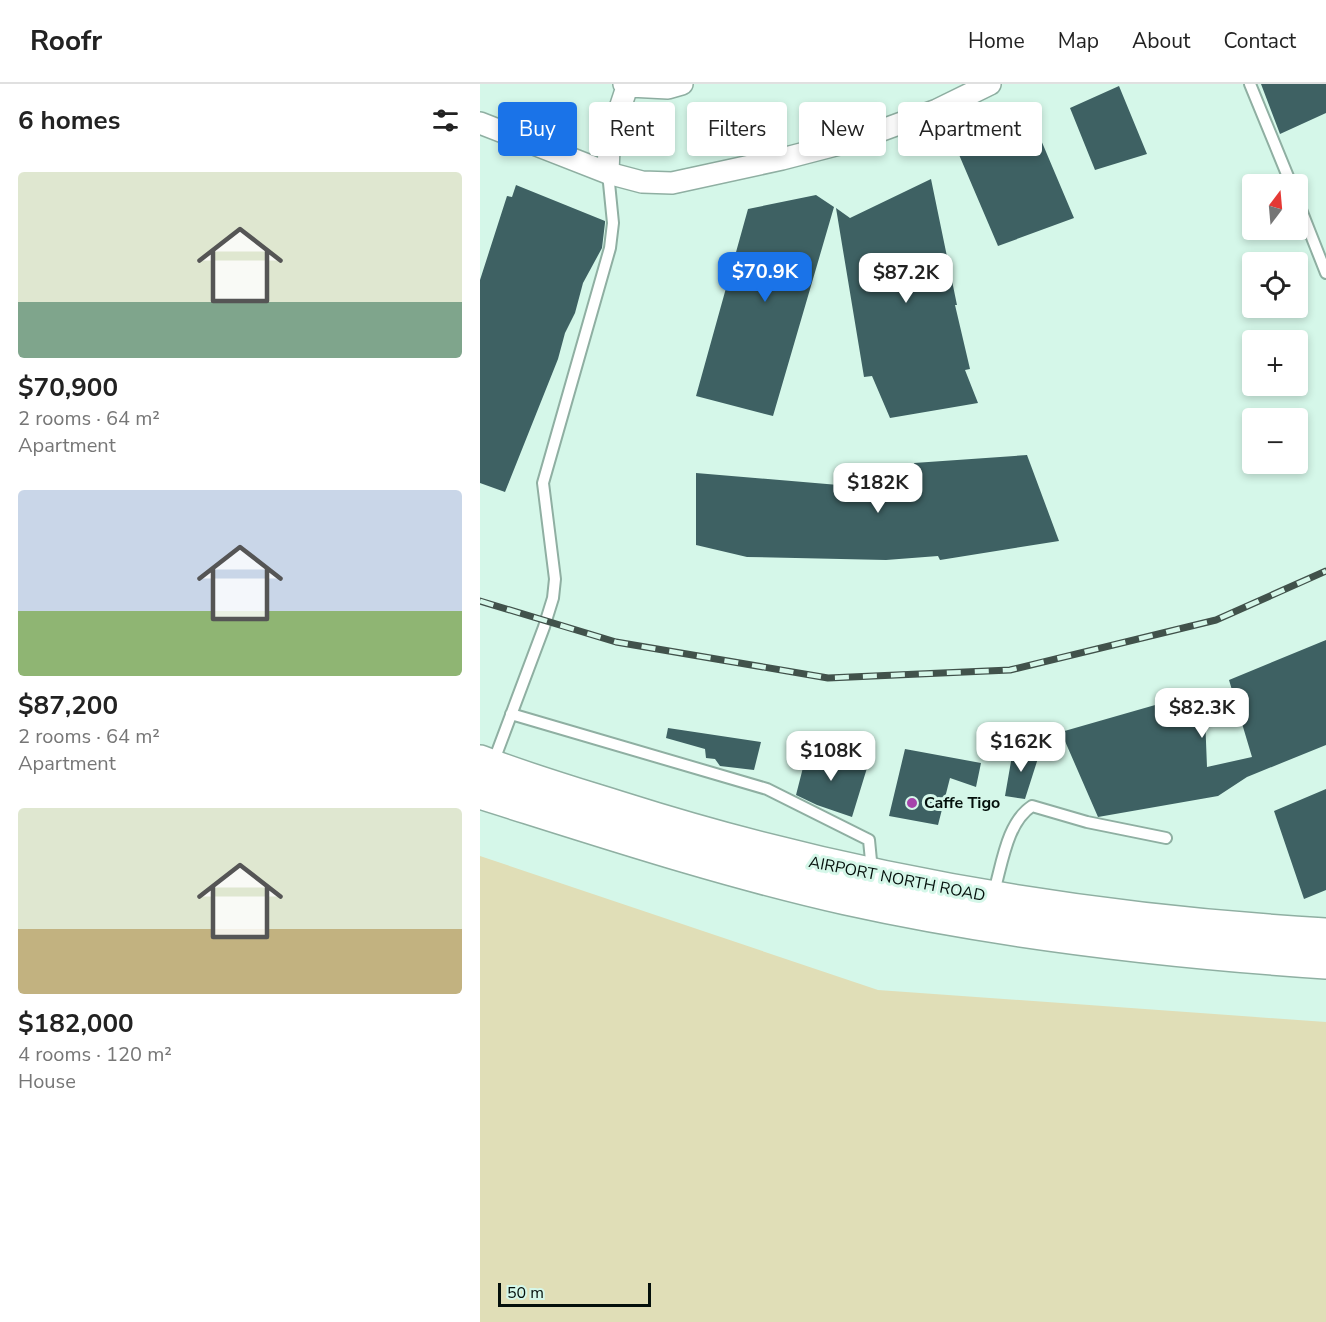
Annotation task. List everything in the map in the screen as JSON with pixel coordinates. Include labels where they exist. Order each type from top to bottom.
[{"type":"main road","name":"AIRPORT NORTH ROAD","points":[[484,773],[802,861],[930,889],[1058,909],[1269,932],[1326,935]]},
{"type":"main road","name":"AIRPORT NORTH ROAD","points":[[484,773],[680,855],[846,898],[1004,927],[1115,943],[1326,962]]},
{"type":"street","points":[[608,173],[609,147],[627,85],[668,88],[682,84]]},
{"type":"street","points":[[480,123],[608,173],[642,182],[672,183],[771,162],[855,140],[937,110],[990,84]]},
{"type":"lane","points":[[1250,84],[1287,174]]},
{"type":"lane","points":[[484,773],[511,714],[553,598],[555,579],[543,483],[610,249],[613,223],[608,173]]},
{"type":"lane","points":[[1308,227],[1326,273]]},
{"type":"lane","points":[[511,714],[767,789],[869,840],[872,876]]},
{"type":"lane","points":[[992,898],[1013,827],[1021,813],[1032,806],[1087,822],[1166,838]]},
{"type":"shaded area","points":[[480,856],[878,990],[1326,1022],[1326,1322],[480,1322]]},
{"type":"building","points":[[1261,84],[1326,84],[1326,113],[1280,134]]},
{"type":"building","points":[[1119,86],[1147,154],[1095,170],[1070,108]]},
{"type":"building","points":[[1042,142],[1074,218],[998,246],[960,156],[1042,156]]},
{"type":"building","points":[[931,179],[957,305],[955,305],[970,369],[965,370],[978,403],[890,418],[872,376],[864,377],[836,208],[850,218]]},
{"type":"building","points":[[516,185],[605,221],[605,223],[602,248],[583,283],[558,359],[505,492],[480,483],[480,280],[507,196],[512,197]]},
{"type":"building","points":[[816,195],[834,207],[773,416],[696,396],[748,209]]},
{"type":"building","points":[[1027,455],[1059,541],[940,560],[938,556],[886,560],[747,557],[696,545],[696,473],[921,492],[914,463]]},
{"type":"building","points":[[1326,640],[1326,745],[1247,777],[1218,796],[1098,817],[1061,732],[1204,691],[1207,767],[1252,757],[1229,680]]},
{"type":"building","points":[[668,728],[761,742],[754,770],[720,766],[715,759],[706,758],[705,749],[666,738]]},
{"type":"building","points":[[808,748],[867,768],[852,817],[796,795]]},
{"type":"building","points":[[905,749],[981,763],[976,787],[950,778],[938,825],[889,816]]},
{"type":"building","points":[[1013,750],[1040,752],[1025,799],[1005,796]]},
{"type":"building","points":[[1326,789],[1326,890],[1304,899],[1274,811]]},
{"type":"railway","points":[[480,601],[616,642],[828,678],[1010,670],[1216,620],[1326,571]]},
{"type":"place","name":"Caffe Tigo","points":[[912,803]]}]
